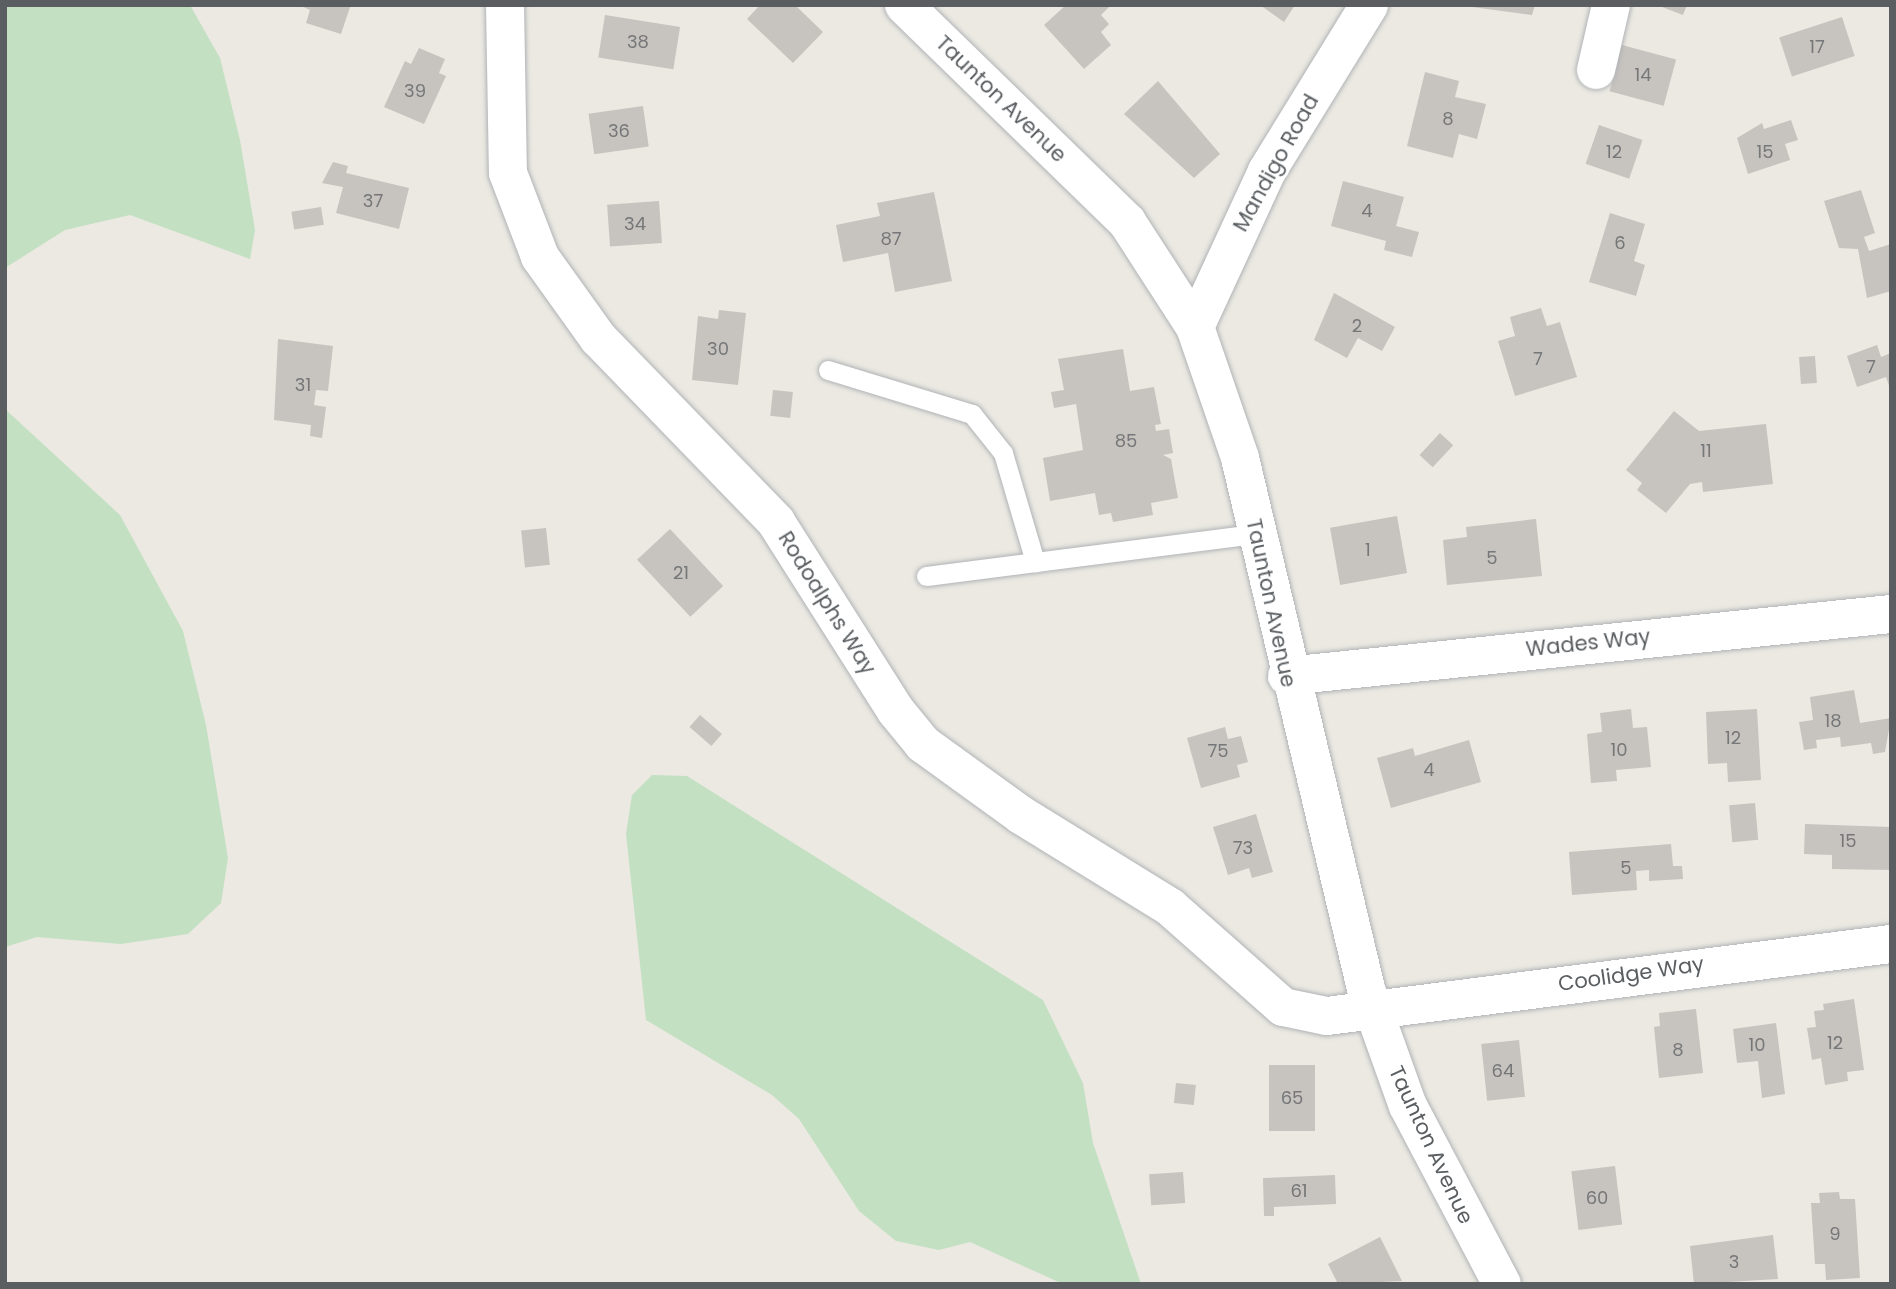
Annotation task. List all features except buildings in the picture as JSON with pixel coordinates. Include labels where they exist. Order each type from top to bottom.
[{"type":"street","name":"Rodoalphs Way","points":[[505,5],[508,173],[540,257],[635,382],[776,522],[896,711],[923,744],[1021,815],[1170,907],[1283,1007],[1327,1016],[1373,1009]]},
{"type":"street","name":"Taunton Avenue","points":[[904,5],[1127,222],[1195,327],[1229,418],[1287,676],[1373,1009],[1408,1106],[1503,1284]]},
{"type":"street","name":"Mandigo Road","points":[[1195,327],[1267,171],[1369,5]]},
{"type":"street","points":[[1596,70],[1611,5]]},
{"type":"street","name":"Wades Way","points":[[1287,676],[1891,614]]},
{"type":"street","name":"Coolidge Way","points":[[1373,1009],[1891,944]]},
{"type":"lane","points":[[828,370],[972,414],[1003,453],[1035,562]]},
{"type":"lane","points":[[926,576],[1256,534]]},
{"type":"green space","points":[[5,5],[190,5],[220,58],[240,140],[255,230],[250,259],[130,215],[65,230],[5,268]]},
{"type":"green space","points":[[5,409],[120,515],[183,631],[206,725],[228,858],[221,903],[188,934],[121,944],[37,937],[5,947]]},
{"type":"green space","points":[[652,775],[687,776],[1043,1000],[1083,1083],[1093,1143],[1141,1284],[1063,1284],[970,1242],[939,1250],[896,1241],[859,1211],[799,1119],[772,1095],[646,1020],[626,834],[632,795]]}]
